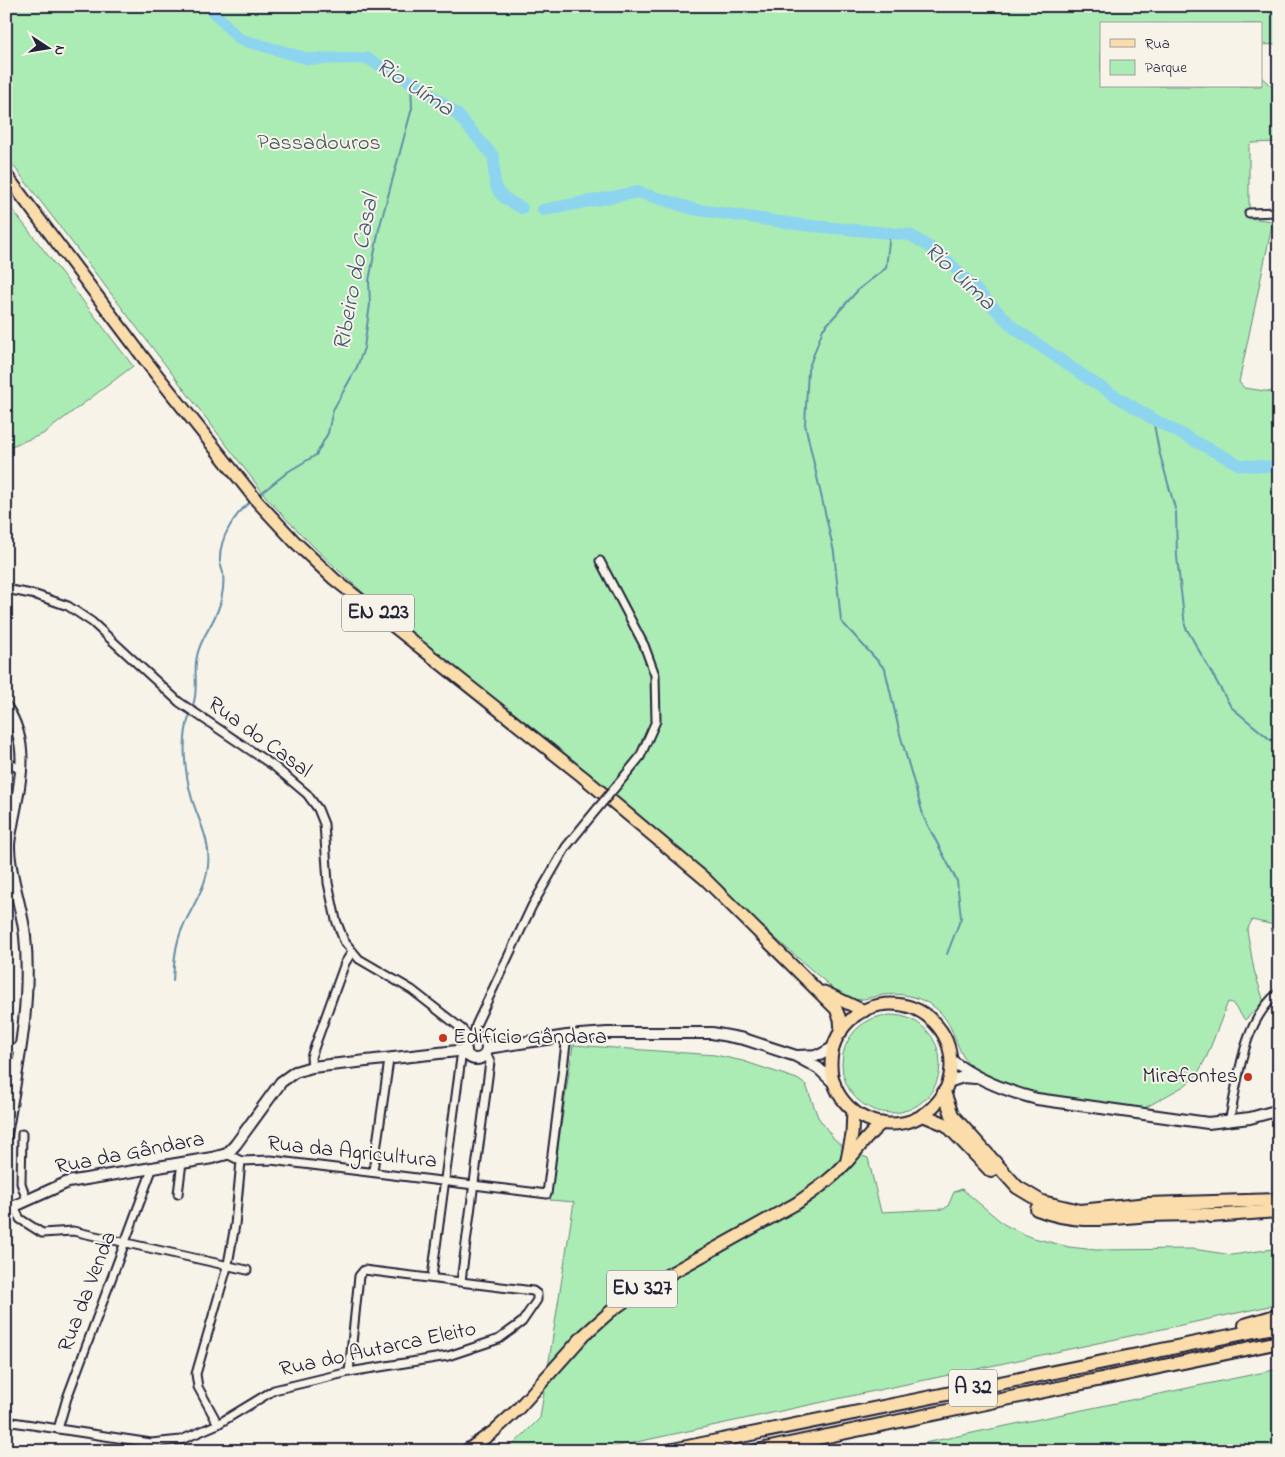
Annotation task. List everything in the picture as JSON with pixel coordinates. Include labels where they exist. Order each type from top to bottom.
[{"type":"highway","points":[[946,1087],[952,1115],[1016,1187],[1028,1196],[1080,1211],[1121,1206],[1279,1200]]},
{"type":"highway","points":[[923,1115],[947,1125],[1012,1193],[1024,1202],[1066,1218],[1085,1221],[1150,1215],[1219,1215],[1279,1211]]},
{"type":"highway","name":"A 32","points":[[1183,1345],[1279,1315]]},
{"type":"highway","name":"A 32","points":[[668,1451],[1279,1326]]},
{"type":"highway","name":"A 32","points":[[756,1451],[1279,1342]]},
{"type":"main road","name":"EN 223","points":[[6,175],[155,372],[257,501],[295,542],[334,578],[582,776],[698,873],[816,987],[836,1009],[840,1019],[841,1032]]},
{"type":"main road","points":[[6,707],[14,719],[22,742],[22,771],[9,845],[25,935],[28,986],[21,1047],[6,1135]]},
{"type":"main road","name":"EN 223","points":[[816,987],[842,1002],[864,1011]]},
{"type":"main road","points":[[896,1004],[911,1008],[926,1015],[937,1026],[946,1040],[951,1060],[946,1087],[931,1109],[923,1115],[903,1123],[882,1123],[871,1121],[853,1110],[845,1102],[835,1084],[832,1065],[834,1047],[847,1024],[864,1011],[896,1004]]},
{"type":"main road","name":"Rua da Gândara","points":[[10,1209],[68,1182],[227,1154],[281,1082],[295,1072],[312,1067],[466,1052],[472,1058],[478,1059],[487,1050],[566,1036],[607,1033],[712,1034],[744,1039],[796,1056],[818,1068],[835,1084]]},
{"type":"main road","points":[[466,1052],[466,1044],[472,1039],[482,1039],[487,1050]]},
{"type":"main road","name":"Rua da Gândara","points":[[796,1056],[820,1055],[834,1047]]},
{"type":"main road","points":[[951,1060],[976,1078],[1011,1092],[1037,1099],[1208,1122],[1229,1122],[1279,1110]]},
{"type":"main road","points":[[946,1087],[963,1078],[976,1078]]},
{"type":"main road","points":[[846,1163],[852,1135],[853,1110]]},
{"type":"main road","name":"EN 327","points":[[466,1451],[493,1432],[517,1410],[584,1335],[611,1311],[639,1290],[797,1203],[819,1188],[846,1163],[865,1139],[882,1123]]},
{"type":"street","points":[[1249,213],[1279,212]]},
{"type":"street","points":[[472,1039],[476,1025],[532,906],[566,847],[640,758],[656,721],[655,674],[644,645],[600,561]]},
{"type":"street","name":"Rua do Casal","points":[[6,589],[36,595],[68,606],[92,622],[179,702],[275,767],[307,794],[318,809],[324,824],[328,883],[336,920],[344,941],[352,952],[412,990],[472,1039]]},
{"type":"street","points":[[6,761],[22,771]]},
{"type":"street","points":[[312,1067],[311,1057],[345,963],[352,952]]},
{"type":"street","points":[[1229,1122],[1253,1023],[1266,1002],[1279,992]]},
{"type":"street","name":"Rua da Agricultura","points":[[227,1154],[241,1161],[271,1160],[373,1171],[547,1194],[566,1036]]},
{"type":"street","points":[[6,1050],[21,1047]]},
{"type":"street","points":[[349,1372],[360,1272],[367,1270],[460,1281],[490,1062],[487,1050]]},
{"type":"street","points":[[432,1277],[461,1058],[466,1052]]},
{"type":"street","points":[[373,1171],[389,1060]]},
{"type":"street","points":[[22,1134],[21,1183],[26,1201]]},
{"type":"street","points":[[218,1424],[198,1387],[196,1374],[228,1264],[235,1225],[241,1161]]},
{"type":"street","points":[[178,1194],[182,1162]]},
{"type":"street","name":"Rua da Venda","points":[[58,1430],[67,1398],[153,1167]]},
{"type":"street","points":[[10,1209],[42,1233],[73,1231],[228,1264],[247,1270]]},
{"type":"street","name":"Rua do Autarca Eleito","points":[[6,1421],[151,1443],[182,1440],[218,1424],[274,1390],[349,1372],[448,1356],[498,1340],[522,1322],[537,1300],[537,1294],[533,1291],[460,1281]]},
{"type":"green space","name":"Passadouros","points":[[6,6],[1279,6],[1279,44],[1262,45],[1262,22],[1100,22],[1100,88],[1262,88],[1262,78],[1279,93],[1279,142],[1252,143],[1249,146],[1249,218],[1273,221],[1239,382],[1244,388],[1279,393],[1279,926],[1252,920],[1247,930],[1254,970],[1264,1002],[1245,1020],[1232,1003],[1228,1002],[1207,1056],[1197,1075],[1184,1086],[1143,1109],[1132,1110],[1047,1096],[1001,1084],[971,1067],[960,1051],[948,1023],[935,1007],[919,999],[904,995],[883,995],[859,1000],[843,996],[837,992],[635,816],[412,635],[337,569],[301,534],[267,498],[6,156]]},
{"type":"green space","points":[[6,201],[133,366],[43,434],[6,448]]},
{"type":"green space","points":[[891,1015],[910,1019],[925,1030],[936,1045],[940,1064],[936,1083],[925,1098],[910,1109],[891,1113],[872,1109],[857,1098],[846,1083],[842,1064],[846,1045],[857,1030],[872,1019]]},
{"type":"green space","points":[[573,1045],[715,1055],[743,1061],[797,1079],[806,1085],[818,1117],[833,1138],[847,1151],[868,1158],[881,1212],[944,1209],[948,1206],[954,1192],[962,1189],[1005,1225],[1030,1237],[1069,1247],[1096,1250],[1193,1249],[1232,1255],[1279,1248],[1279,1304],[595,1451],[507,1451],[540,1418],[574,1202],[550,1200]]},
{"type":"green space","points":[[1279,1369],[1279,1451],[886,1451]]},
{"type":"waterway","name":"Rio Uíma","points":[[208,6],[239,39],[309,59],[366,58],[422,88],[457,114],[494,157],[494,176],[497,189],[505,198],[522,208]]},
{"type":"waterway","name":"Ribeiro do Casal","points":[[260,494],[289,471],[316,455],[328,433],[333,410],[357,367],[364,348],[370,304],[369,281],[379,229],[412,108],[411,82]]},
{"type":"waterway","name":"Rio Uíma","points":[[543,210],[638,192],[693,209],[802,225],[910,235],[941,254],[1014,328],[1093,382],[1153,419],[1240,465],[1279,467]]},
{"type":"waterway","points":[[890,233],[886,268],[859,289],[823,329],[808,370],[805,424],[834,552],[841,621],[885,669],[900,734],[924,818],[957,881],[961,918],[947,954]]},
{"type":"waterway","points":[[1153,419],[1159,451],[1176,512],[1177,557],[1185,626],[1231,707],[1279,747]]},
{"type":"waterway","name":"Ribeiro do Casal","points":[[193,705],[196,693],[196,668],[199,648],[216,615],[222,597],[223,573],[220,564],[222,543],[233,520],[250,502]]},
{"type":"waterway","name":"Ribeiro do Casal","points":[[173,981],[178,941],[201,890],[208,866],[208,848],[187,779],[185,737],[189,717]]},
{"type":"place","name":"Edifício Gândara","points":[[443,1038]]},
{"type":"place","name":"Mirafontes","points":[[1248,1077]]}]
